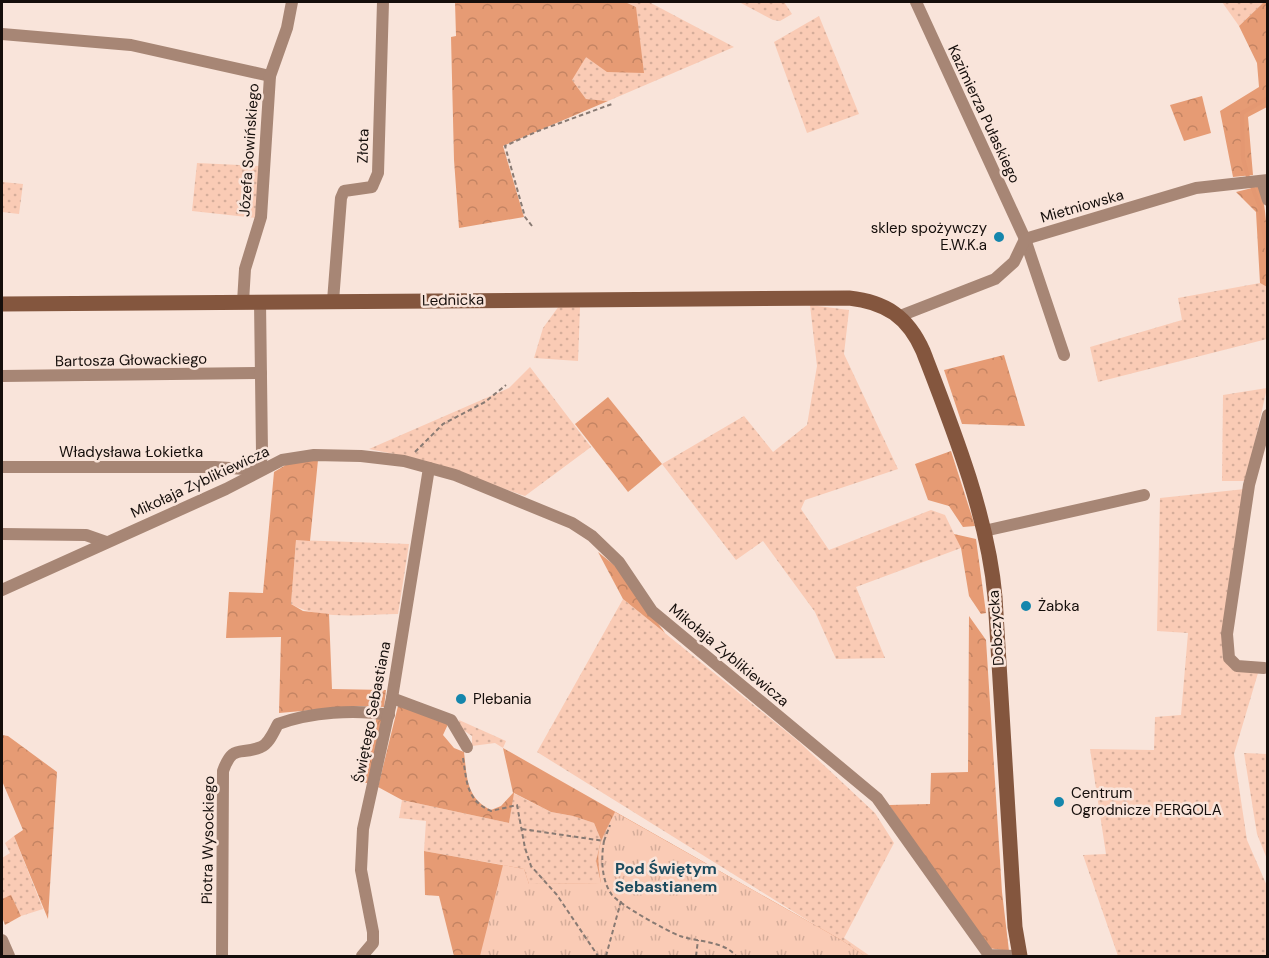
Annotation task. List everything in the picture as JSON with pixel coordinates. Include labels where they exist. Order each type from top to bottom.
[{"type":"main road","name":"Lednicka","points":[[2,304],[849,298],[883,305],[900,316]]},
{"type":"main road","name":"Dobczycka","points":[[900,316],[912,330],[923,351],[984,531],[993,575],[1015,927],[1020,957]]},
{"type":"street","name":"Józefa Sowińskiego","points":[[243,302],[245,269],[261,217],[270,76],[287,28],[292,2]]},
{"type":"street","name":"Złota","points":[[333,301],[341,198],[344,191],[372,187],[378,172],[383,2]]},
{"type":"street","name":"Kazimierza Pułaskiego","points":[[916,2],[1025,239],[1064,355]]},
{"type":"street","points":[[2,34],[131,45],[270,76]]},
{"type":"street","name":"Mietniowska","points":[[900,316],[994,279],[1014,262],[1025,239],[1196,188],[1265,181],[1268,200]]},
{"type":"street","points":[[260,302],[262,453],[260,470]]},
{"type":"street","name":"Bartosza Głowackiego","points":[[2,376],[261,373]]},
{"type":"street","points":[[1264,668],[1237,666],[1229,658],[1227,634],[1249,485],[1268,415]]},
{"type":"street","name":"Mikołaja Zyblikiewicza","points":[[2,590],[226,489],[282,460],[314,455],[404,461],[455,475],[572,523],[592,536],[619,562],[652,611],[877,798],[989,955],[1014,957]]},
{"type":"street","name":"Władysława Łokietka","points":[[2,467],[215,467],[260,470]]},
{"type":"street","name":"Świętego Sebastiana","points":[[362,957],[373,943],[373,932],[361,870],[360,848],[389,715],[429,468]]},
{"type":"street","points":[[984,531],[1144,495]]},
{"type":"street","points":[[2,534],[86,535],[106,542]]},
{"type":"street","points":[[392,698],[451,720],[467,747]]},
{"type":"street","name":"Piotra Wysockiego","points":[[222,957],[223,771],[227,758],[237,750],[260,748],[278,724],[293,718],[369,711],[389,715]]},
{"type":"street","points":[[2,940],[9,957]]},
{"type":"path","points":[[531,226],[525,217],[505,146],[538,131],[612,104]]},
{"type":"path","points":[[404,461],[443,424],[485,402],[506,386]]},
{"type":"path","points":[[467,747],[462,751],[469,794],[482,807],[491,811],[517,805],[531,866],[557,895],[598,957]]},
{"type":"path","points":[[610,825],[604,841],[601,860],[612,895],[679,935],[730,949],[736,957]]},
{"type":"path","points":[[522,829],[604,841]]},
{"type":"path","points":[[606,957],[621,901]]},
{"type":"path","points":[[696,957],[698,940]]},
{"type":"green space","points":[[455,2],[625,2],[636,7],[644,73],[607,72],[586,57],[572,80],[586,99],[608,101],[503,146],[524,217],[459,228],[454,160],[451,37],[456,36]]},
{"type":"green space","points":[[625,2],[649,2],[734,47],[608,101],[586,99],[571,79],[586,56],[636,7]]},
{"type":"green space","points":[[739,2],[784,2],[792,14],[780,21],[773,20]]},
{"type":"green space","points":[[1222,2],[1264,2],[1239,26]]},
{"type":"green space","points":[[1264,2],[1268,2],[1267,107],[1248,117],[1253,175],[1233,177],[1220,111],[1259,87],[1257,63],[1239,26]]},
{"type":"green space","points":[[819,16],[859,114],[807,133],[774,42]]},
{"type":"green space","points":[[1202,96],[1211,133],[1184,141],[1170,105]]},
{"type":"green space","points":[[197,163],[259,166],[257,218],[192,211]]},
{"type":"green space","points":[[2,182],[23,184],[19,214],[2,212]]},
{"type":"green space","points":[[1260,186],[1266,223],[1267,287],[1260,283],[1256,212],[1236,192]]},
{"type":"green space","points":[[1260,283],[1267,287],[1267,339],[1098,382],[1090,347],[1182,320],[1178,298]]},
{"type":"green space","points":[[810,305],[849,310],[844,354],[898,469],[805,500],[801,509],[829,550],[931,510],[945,515],[961,548],[856,587],[885,658],[836,659],[815,612],[763,541],[736,560],[662,464],[744,416],[773,452],[807,425],[817,366]]},
{"type":"green space","points":[[559,306],[580,307],[578,361],[534,358],[543,328]]},
{"type":"green space","points":[[1004,355],[1025,426],[962,424],[944,370]]},
{"type":"green space","points":[[530,367],[591,447],[525,496],[414,458],[369,449],[509,388]]},
{"type":"green space","points":[[1267,388],[1246,481],[1222,481],[1223,395]]},
{"type":"green space","points":[[608,397],[662,464],[628,492],[575,424]]},
{"type":"green space","points":[[951,451],[975,526],[963,527],[949,506],[928,500],[915,464]]},
{"type":"green space","points":[[318,460],[310,541],[296,540],[291,604],[303,611],[329,614],[332,689],[386,690],[384,707],[359,706],[279,713],[281,637],[226,638],[229,592],[263,593],[274,472],[289,463]]},
{"type":"green space","points":[[1245,489],[1222,634],[1223,658],[1234,671],[1258,673],[1234,754],[1247,840],[1267,886],[1267,956],[1118,956],[1083,855],[1106,854],[1090,749],[1154,750],[1155,717],[1181,715],[1188,633],[1157,631],[1160,498]]},
{"type":"green space","points":[[954,534],[976,539],[986,613],[981,614],[969,596],[961,548]]},
{"type":"green space","points":[[296,540],[409,544],[398,614],[329,615],[291,604]]},
{"type":"green space","points":[[598,552],[619,569],[665,633],[623,599]]},
{"type":"green space","points":[[623,599],[798,741],[875,813],[894,843],[844,938],[870,956],[865,956],[537,752]]},
{"type":"green space","points":[[969,616],[986,640],[1002,892],[1009,951],[988,948],[889,805],[930,804],[931,773],[968,772]]},
{"type":"green space","points":[[398,706],[449,722],[443,735],[454,748],[464,752],[467,778],[472,793],[491,810],[501,806],[513,793],[503,748],[843,941],[865,956],[454,956],[439,896],[425,895],[424,851],[524,869],[529,884],[601,883],[596,861],[601,840],[594,823],[551,812],[514,793],[509,823],[402,800],[378,787]]},
{"type":"green space","points":[[377,716],[383,717],[369,783],[362,783]]},
{"type":"green space","points":[[459,720],[506,741],[503,748],[495,743],[472,746],[472,736],[457,726]]},
{"type":"green space","points":[[2,735],[8,736],[57,772],[48,919],[14,836],[23,830],[2,781]]},
{"type":"green space","points":[[1244,753],[1267,754],[1267,859],[1257,834]]},
{"type":"green space","points":[[513,793],[551,812],[594,823],[601,840],[596,861],[602,883],[529,884],[503,865],[424,851],[426,821],[399,818],[402,800],[509,823]]},
{"type":"green space","points":[[615,812],[843,941],[865,956],[480,956],[503,865],[524,869],[529,884],[601,883],[598,861],[600,846]]},
{"type":"green space","points":[[14,836],[43,909],[21,916],[11,896],[2,899],[2,858],[10,853],[5,843]]},
{"type":"green space","points":[[11,895],[21,916],[5,925],[2,917],[2,899]]},
{"type":"waterway","points":[[1248,177],[1243,158],[1242,113],[1268,98]]},
{"type":"waterway","points":[[1252,186],[1260,207],[1268,257]]},
{"type":"place","name":"sklep spożywczy E.W.K.a","points":[[999,237]]},
{"type":"place","name":"Żabka","points":[[1026,606]]},
{"type":"place","name":"Plebania","points":[[461,699]]},
{"type":"place","name":"Centrum Ogrodnicze PERGOLA","points":[[1059,802]]},
{"type":"district","name":"Pod Świętym Sebastianem","points":[[666,877]]}]
